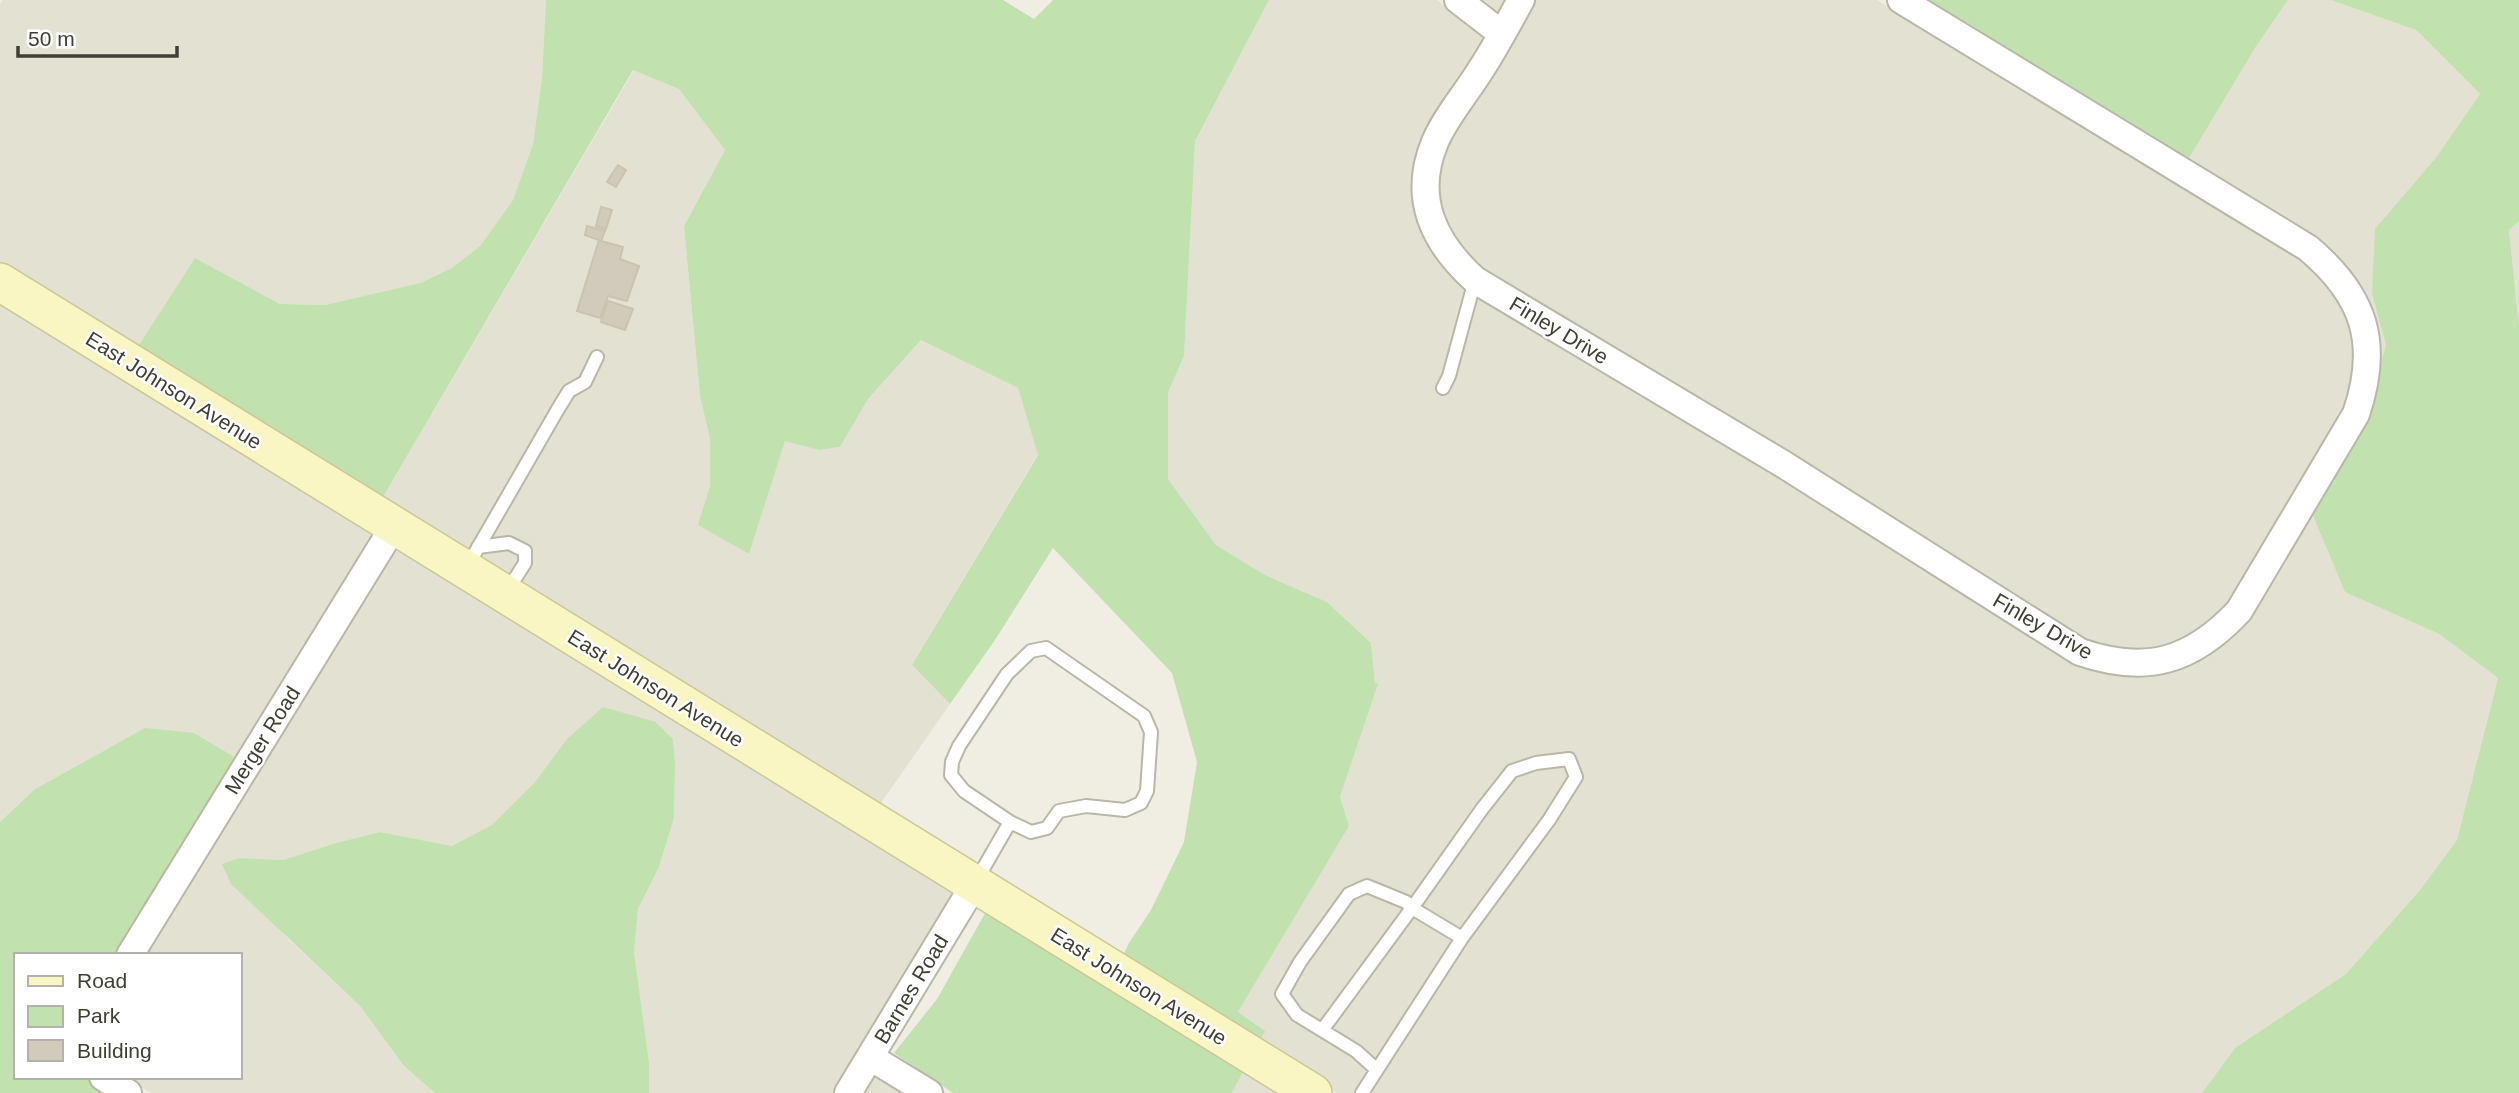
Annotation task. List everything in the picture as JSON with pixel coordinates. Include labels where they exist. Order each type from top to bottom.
[{"type":"main road","name":"East Johnson Avenue","points":[[0,282],[394,526],[472,559],[505,594],[1313,1093]]},
{"type":"street","points":[[1458,0],[1502,34]]},
{"type":"street","name":"Finley Drive","points":[[1521,0],[1436,139],[1426,179],[1427,203],[1439,241],[1455,262],[1475,280],[1783,464],[2080,652],[2128,663],[2153,662],[2178,656],[2217,634],[2239,611],[2356,414],[2364,391],[2368,362],[2365,332],[2358,309],[2338,275],[2308,248],[1900,0]]},
{"type":"street","name":"Merger Road","points":[[131,953],[394,526]]},
{"type":"street","name":"Barnes Road","points":[[848,1093],[974,885]]},
{"type":"street","points":[[870,1057],[929,1093]]},
{"type":"lane","points":[[1443,388],[1449,376],[1475,280]]},
{"type":"lane","points":[[472,559],[569,391],[586,382],[597,357]]},
{"type":"lane","points":[[1045,648],[1144,716],[1152,732],[1147,791],[1141,803],[1125,810],[1086,806],[1059,811],[1046,828],[1031,832],[1010,822],[964,791],[951,775],[952,762],[959,746],[1007,674],[1031,651],[1045,648]]},
{"type":"lane","points":[[1323,1029],[1512,771],[1536,763],[1569,759],[1576,777],[1549,820],[1462,938],[1362,1093]]},
{"type":"lane","points":[[974,885],[1010,822]]},
{"type":"lane","points":[[1376,1069],[1356,1051],[1297,1015],[1282,994],[1300,962],[1349,894],[1367,886],[1406,902],[1462,938]]},
{"type":"shaded area","points":[[3,0],[546,0],[542,78],[533,144],[513,200],[480,246],[452,268],[420,283],[325,305],[280,304],[195,258],[135,351],[0,268],[0,5]]},
{"type":"shaded area","points":[[1269,0],[1437,0],[1487,38],[1427,134],[1422,230],[1429,247],[1445,270],[1468,290],[1777,475],[2074,663],[2109,673],[2128,675],[2169,671],[2311,511],[2345,592],[2439,634],[2498,678],[2457,840],[2420,890],[2346,974],[2235,1048],[2202,1093],[1337,1093],[1258,1044],[1264,1031],[1238,1012],[1349,826],[1340,797],[1378,684],[1375,684],[1371,643],[1327,602],[1265,575],[1216,545],[1168,479],[1168,391],[1184,356],[1195,141]]},
{"type":"shaded area","points":[[1478,0],[1509,0],[1499,16]]},
{"type":"shaded area","points":[[1534,0],[1877,0],[2301,259],[2323,277],[2348,315],[2354,336],[2356,363],[2346,410],[2231,604],[2211,625],[2184,641],[2153,650],[2114,650],[2086,641],[1482,269],[1463,253],[1449,234],[1438,200],[1437,178],[1446,144]]},
{"type":"shaded area","points":[[2288,0],[2331,0],[2416,30],[2480,94],[2435,159],[2372,294],[2386,345],[2376,380],[2368,304],[2354,276],[2340,259],[2315,238],[2188,160],[2255,48]]},
{"type":"shaded area","points":[[634,70],[679,89],[725,150],[684,226],[700,396],[710,439],[710,486],[699,525],[749,554],[785,440],[819,450],[840,447],[868,399],[921,340],[1018,388],[1038,454],[912,665],[950,704],[876,810],[380,502]]},
{"type":"shaded area","points":[[2519,221],[2519,327],[2509,230]]},
{"type":"shaded area","points":[[0,297],[378,531],[238,759],[194,733],[116,744],[35,789],[0,822]]},
{"type":"shaded area","points":[[397,542],[958,890],[835,1093],[649,1093],[649,1063],[634,952],[638,909],[659,867],[674,818],[673,739],[656,722],[566,740],[535,782],[492,826],[452,846],[380,832],[283,860],[239,858],[265,914],[360,1006],[404,1066],[435,1093],[151,1093],[129,1079],[242,1079],[242,953],[144,953]]},
{"type":"shaded area","points":[[1246,1066],[1290,1093],[1232,1093]]},
{"type":"shaded area","points":[[873,1074],[905,1093],[861,1093]]},
{"type":"green space","points":[[546,0],[1003,0],[1034,19],[1053,0],[1269,0],[1195,141],[1184,356],[1168,392],[1168,479],[1216,545],[1265,575],[1327,602],[1371,643],[1375,683],[1378,684],[1340,797],[1349,826],[1238,1012],[1265,1031],[1258,1044],[1121,960],[1151,910],[1184,842],[1197,762],[1172,673],[1053,548],[995,640],[950,704],[912,665],[1038,455],[1018,388],[921,340],[868,399],[840,447],[819,450],[785,441],[749,554],[698,525],[710,486],[710,439],[700,396],[684,226],[725,150],[679,89],[633,70],[380,502],[135,351],[195,258],[280,304],[325,305],[420,283],[452,268],[480,246],[513,200],[533,144],[542,78]]},
{"type":"green space","points":[[1924,0],[2288,0],[2255,48],[2188,160]]},
{"type":"green space","points":[[2331,0],[2519,0],[2519,221],[2509,230],[2519,327],[2519,1093],[2202,1093],[2235,1048],[2346,974],[2420,890],[2457,840],[2498,678],[2439,634],[2345,592],[2311,511],[2376,380],[2386,345],[2372,294],[2375,229],[2435,159],[2480,94],[2416,30]]},
{"type":"green space","points":[[603,707],[656,722],[673,739],[674,818],[659,867],[638,909],[634,952],[649,1063],[649,1093],[435,1093],[404,1066],[360,1006],[231,884],[222,864],[239,858],[283,860],[380,832],[452,846],[492,825],[535,782],[566,740]]},
{"type":"green space","points":[[145,728],[194,733],[238,759],[116,953],[14,953],[14,1079],[90,1079],[105,1093],[0,1093],[0,822],[35,789]]},
{"type":"green space","points":[[988,908],[1246,1066],[1232,1093],[953,1093],[894,1053],[937,999]]},
{"type":"building","points":[[618,165],[626,170],[616,187],[607,182]]},
{"type":"building","points":[[601,207],[612,210],[606,229],[596,226]]},
{"type":"building","points":[[587,226],[605,231],[601,241],[623,247],[620,259],[639,266],[627,301],[608,296],[600,318],[577,311],[599,240],[585,235]]},
{"type":"building","points":[[608,301],[633,309],[625,330],[601,322]]}]
